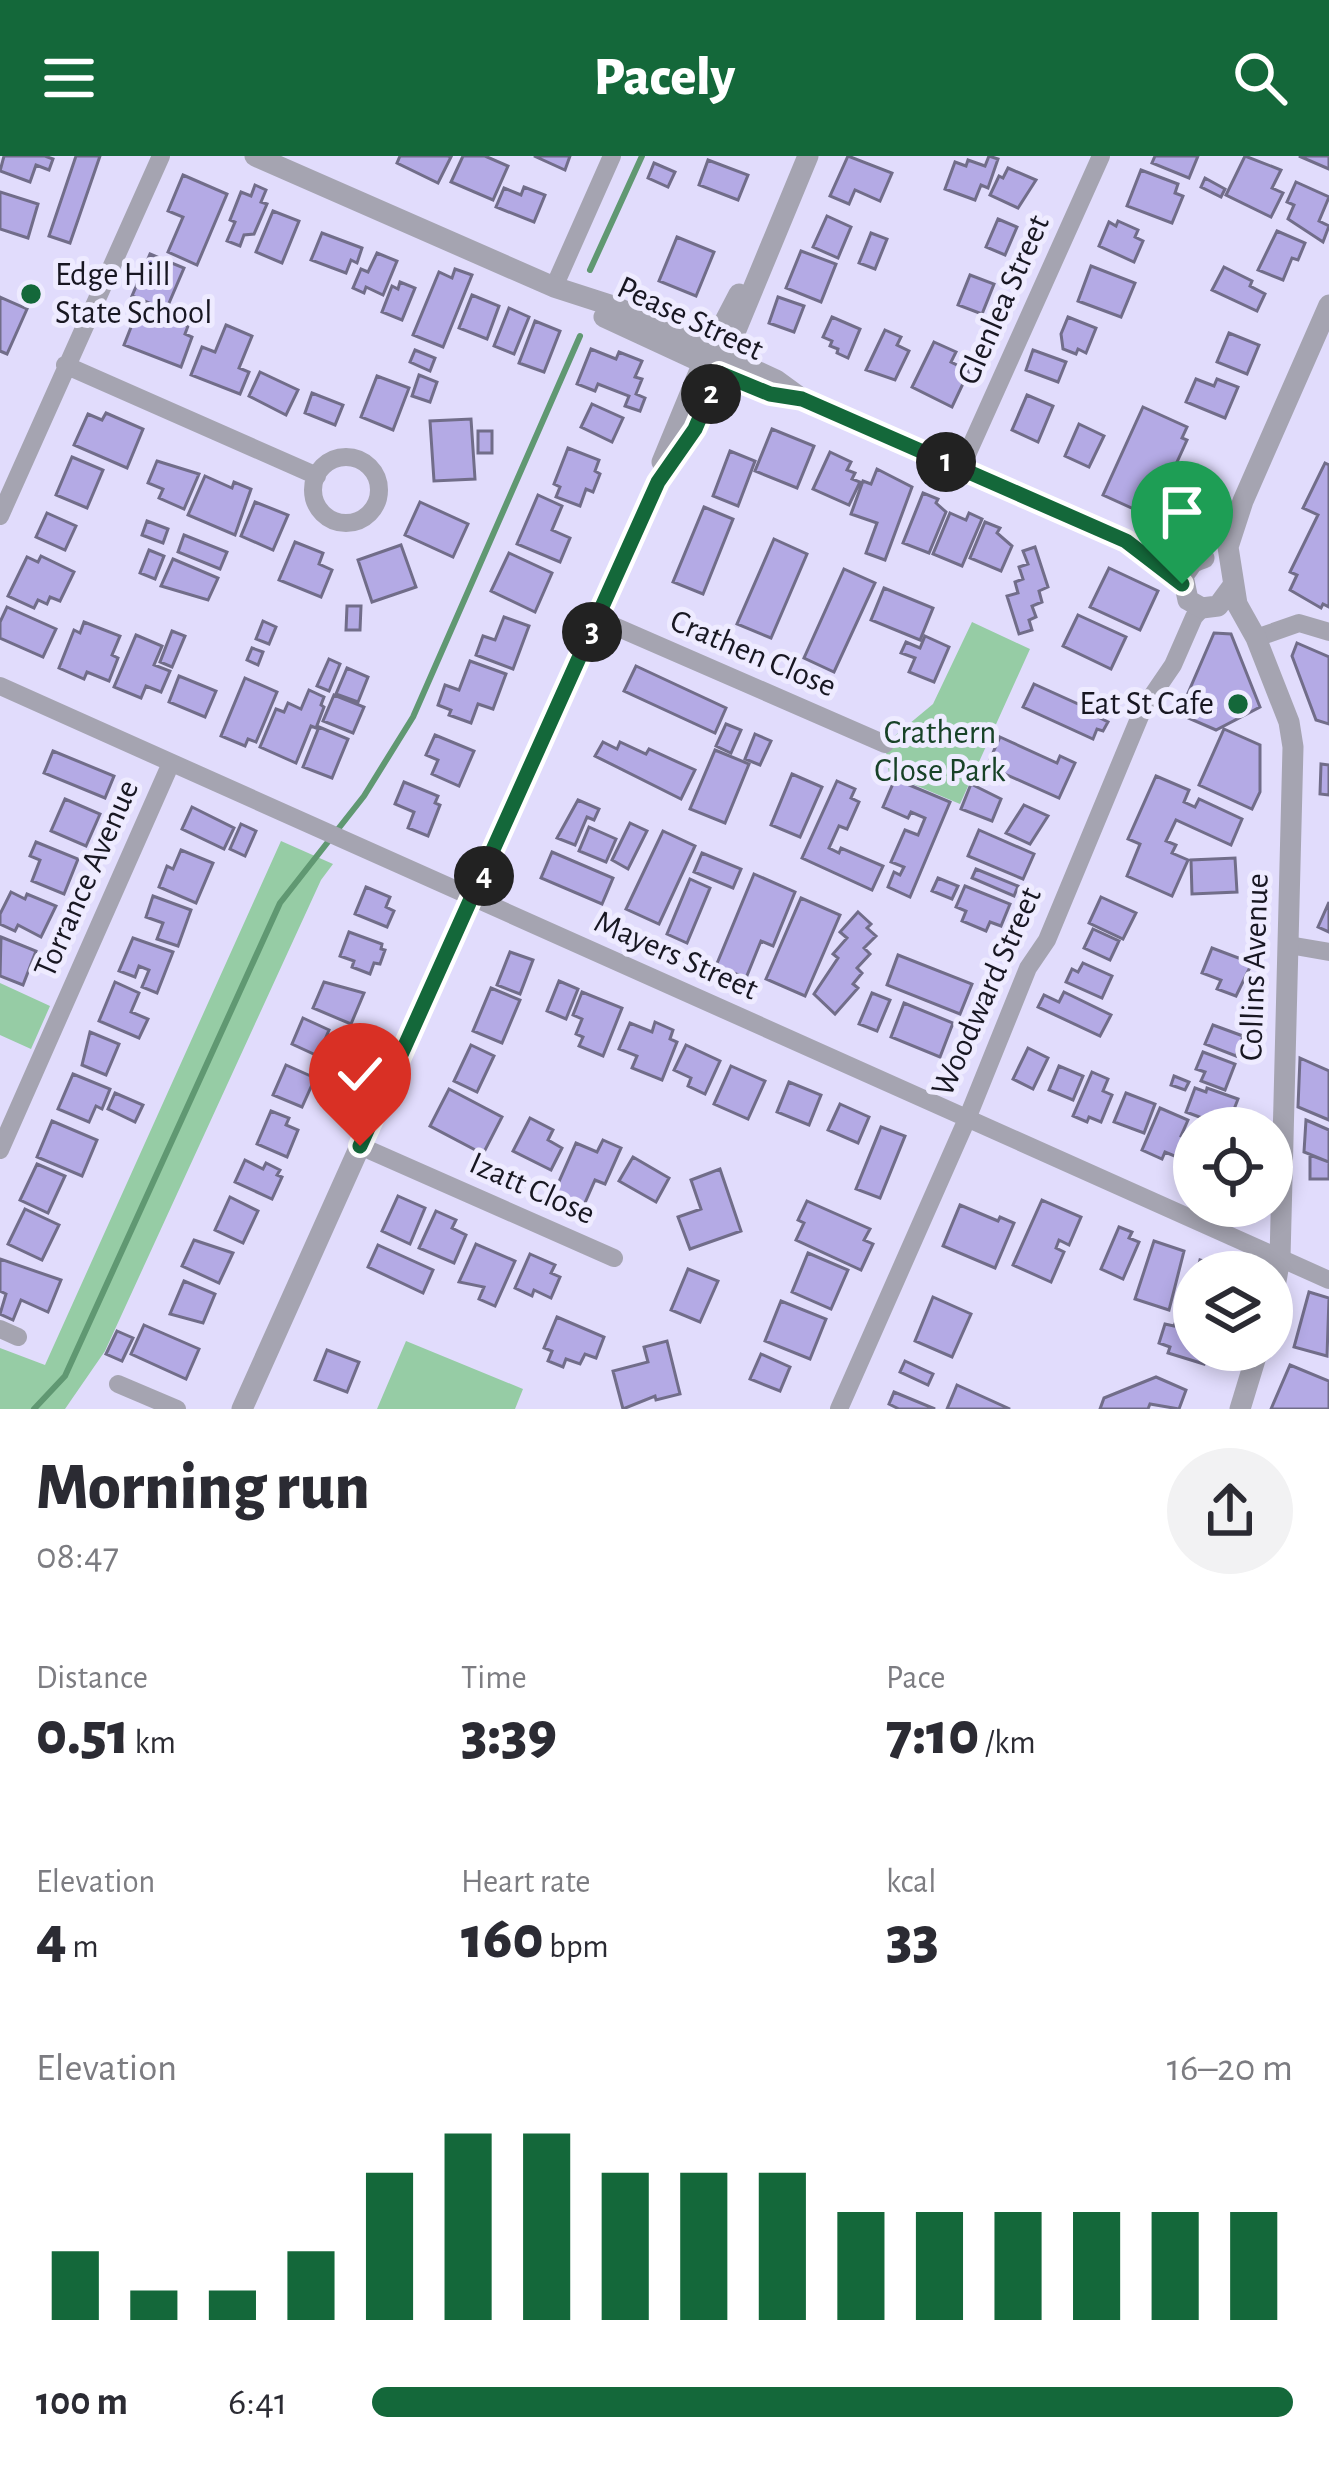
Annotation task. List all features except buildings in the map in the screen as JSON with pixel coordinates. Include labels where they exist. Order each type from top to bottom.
[{"type":"street","points":[[0,516],[161,156]]},
{"type":"street","name":"Pease Street","points":[[255,156],[274,160],[554,287],[610,321],[714,362],[770,394],[802,399],[1126,541],[1198,560]]},
{"type":"street","points":[[554,287],[612,156]]},
{"type":"street","points":[[242,1409],[598,619],[658,482],[664,453],[714,362],[808,156]]},
{"type":"street","name":"Glenlea Street","points":[[961,468],[1101,156]]},
{"type":"street","points":[[1206,608],[1224,601],[1230,579],[1230,537],[1329,305]]},
{"type":"street","points":[[65,364],[316,476]]},
{"type":"street","points":[[1243,501],[1187,568],[1182,584],[1188,600],[1256,638],[1299,623],[1329,632]]},
{"type":"street","name":"Pease Street","points":[[1126,541],[1182,584]]},
{"type":"street","points":[[1198,560],[1217,560],[1230,579]]},
{"type":"street","name":"Collins Avenue","points":[[1230,579],[1289,722],[1293,747],[1280,1251]]},
{"type":"street","name":"Woodward Street","points":[[839,1409],[1028,968],[1047,940],[1143,709],[1173,664],[1194,617],[1206,608]]},
{"type":"street","name":"Crathen Close","points":[[598,619],[885,743]]},
{"type":"street","name":"Mayers Street","points":[[0,686],[1264,1251]]},
{"type":"street","name":"Torrance Avenue","points":[[0,1150],[172,763]]},
{"type":"street","points":[[1288,945],[1329,952]]},
{"type":"street","name":"Izatt Close","points":[[360,1146],[614,1258]]},
{"type":"street","name":"Mayers Street","points":[[1293,1264],[1329,1280]]},
{"type":"street","points":[[1240,1409],[1252,1371]]},
{"type":"street","points":[[118,1384],[177,1409]]},
{"type":"green space","name":"Crathern Close Park","points":[[972,622],[1030,649],[960,804],[889,774],[885,744],[933,704]]},
{"type":"green space","points":[[281,841],[333,864],[321,880],[105,1351],[65,1409],[0,1409],[0,1348],[45,1365]]},
{"type":"green space","points":[[0,983],[50,1006],[31,1049],[0,1035]]},
{"type":"green space","points":[[406,1341],[523,1389],[515,1409],[377,1409]]},
{"type":"waterway","points":[[590,270],[642,156]]},
{"type":"waterway","points":[[34,1409],[65,1376],[280,903],[364,796],[413,717],[580,336]]},
{"type":"place","name":"Edge Hill State School","points":[[31,294]]},
{"type":"place","name":"Eat St Cafe","points":[[1238,704]]},
{"type":"route","points":[[360,1146],[658,482],[695,429],[719,373],[770,394],[802,399],[1126,541],[1182,584]]}]
